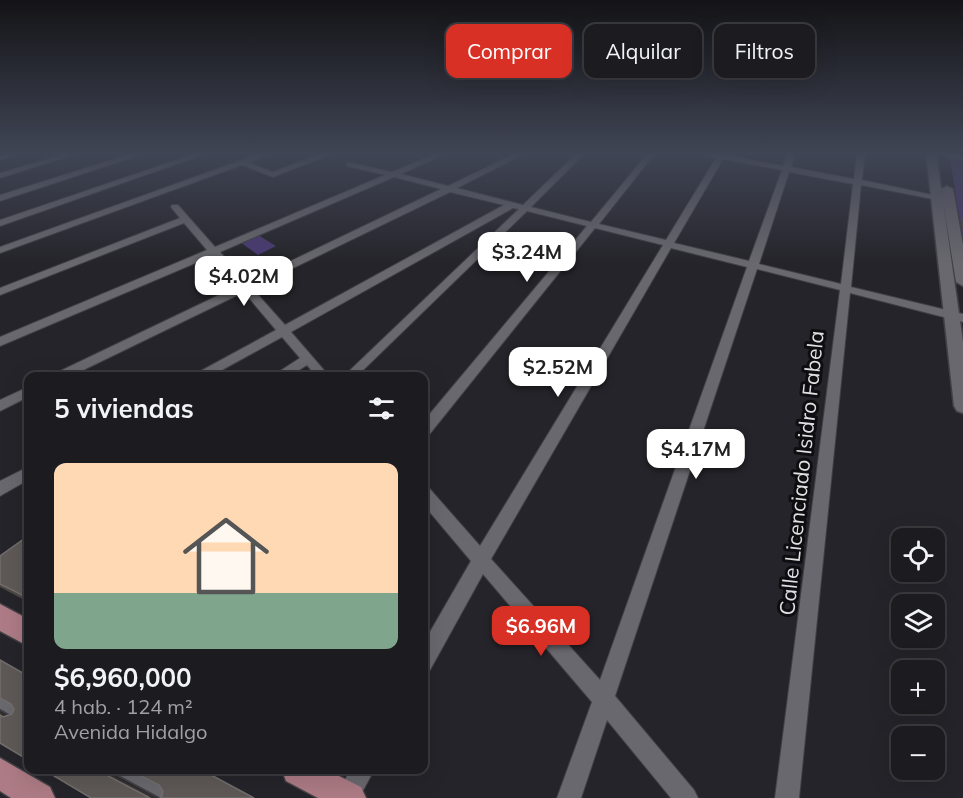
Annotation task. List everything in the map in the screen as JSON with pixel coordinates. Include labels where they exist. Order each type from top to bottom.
[{"type":"main road","points":[[0,617],[24,631]]},
{"type":"main road","points":[[305,774],[349,797]]},
{"type":"main road","points":[[4,781],[39,798]]},
{"type":"street","points":[[0,198],[26,189]]},
{"type":"street","points":[[0,223],[161,189]]},
{"type":"street","points":[[0,250],[161,189]]},
{"type":"street","points":[[162,189],[319,372]]},
{"type":"street","points":[[0,342],[357,189]]},
{"type":"street","points":[[69,372],[448,189]]},
{"type":"street","points":[[449,189],[957,316]]},
{"type":"street","points":[[354,372],[545,189]]},
{"type":"street","points":[[428,426],[622,189]]},
{"type":"street","points":[[428,654],[481,560],[701,189]]},
{"type":"street","points":[[569,798],[780,189]]},
{"type":"street","name":"Calle Licenciado Isidro Fabela","points":[[787,798],[856,189]]},
{"type":"street","points":[[895,189],[942,198],[957,215],[963,282]]},
{"type":"street","points":[[940,189],[957,316],[963,406]]},
{"type":"street","points":[[942,198],[943,189]]},
{"type":"street","points":[[209,372],[511,205]]},
{"type":"street","points":[[0,292],[187,219]]},
{"type":"street","points":[[288,372],[307,359]]},
{"type":"street","points":[[0,406],[24,394]]},
{"type":"street","points":[[0,489],[24,475]]},
{"type":"street","points":[[428,500],[603,699],[686,798]]},
{"type":"street","points":[[349,797],[361,774]]},
{"type":"lane","points":[[0,703],[24,717]]},
{"type":"lane","points":[[127,774],[172,798]]},
{"type":"shaded area","points":[[955,189],[963,189],[963,240]]},
{"type":"shaded area","points":[[258,235],[276,246],[258,255],[240,242]]},
{"type":"building","points":[[24,539],[24,596],[0,584],[0,556]]},
{"type":"building","points":[[0,660],[24,674],[24,758],[0,743],[0,715],[3,717],[12,714],[14,709],[11,704],[0,698]]},
{"type":"building","points":[[51,774],[105,774],[150,798],[91,798]]},
{"type":"building","points":[[138,774],[209,774],[254,798],[160,798],[163,791],[159,785]]}]
